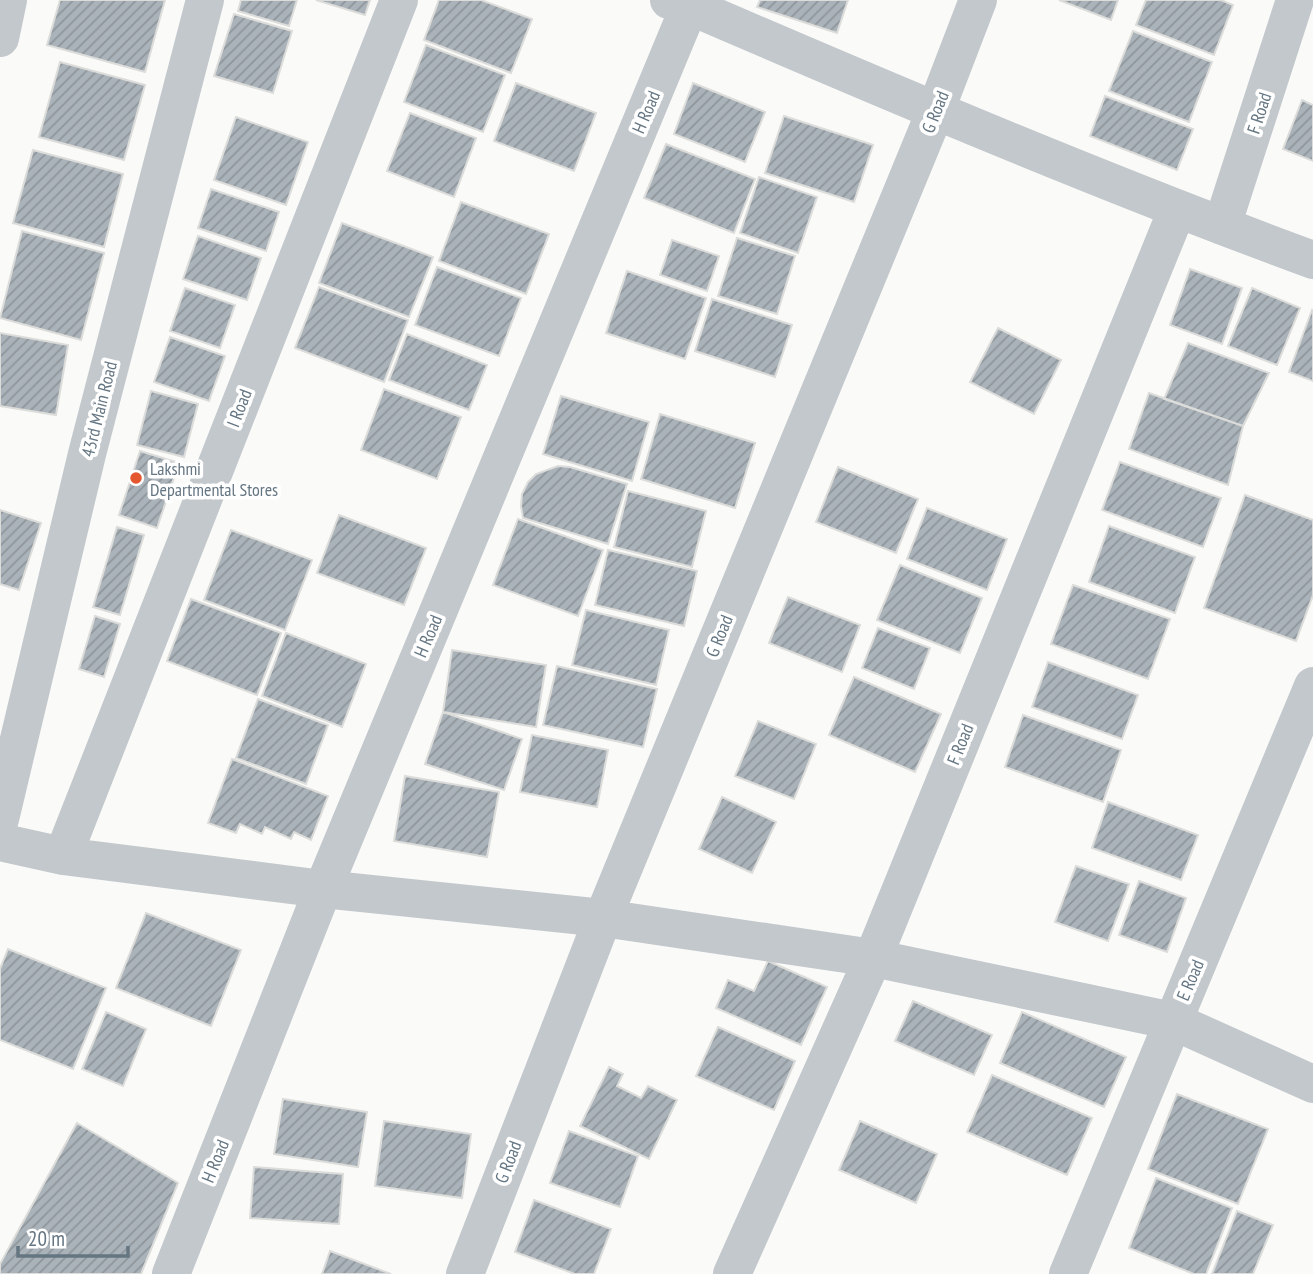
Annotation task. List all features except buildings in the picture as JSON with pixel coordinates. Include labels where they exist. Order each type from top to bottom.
[{"type":"street","points":[[0,38],[8,0]]},
{"type":"street","name":"43rd Main Road","points":[[0,819],[86,454],[205,0]]},
{"type":"street","name":"I Road","points":[[63,856],[399,0]]},
{"type":"street","name":"G Road","points":[[465,1274],[603,918],[935,112],[978,0]]},
{"type":"street","name":"F Road","points":[[1223,226],[1295,0]]},
{"type":"street","points":[[683,2],[935,112],[1313,260]]},
{"type":"street","name":"H Road","points":[[171,1274],[323,889],[683,2]]},
{"type":"street","name":"F Road","points":[[732,1274],[873,958],[1177,209]]},
{"type":"street","name":"E Road","points":[[1068,1274],[1313,686]]},
{"type":"street","points":[[0,842],[63,856],[323,889],[603,918],[873,958],[1172,1021],[1313,1084]]},
{"type":"place","name":"Lakshmi Departmental Stores","points":[[136,478]]}]
